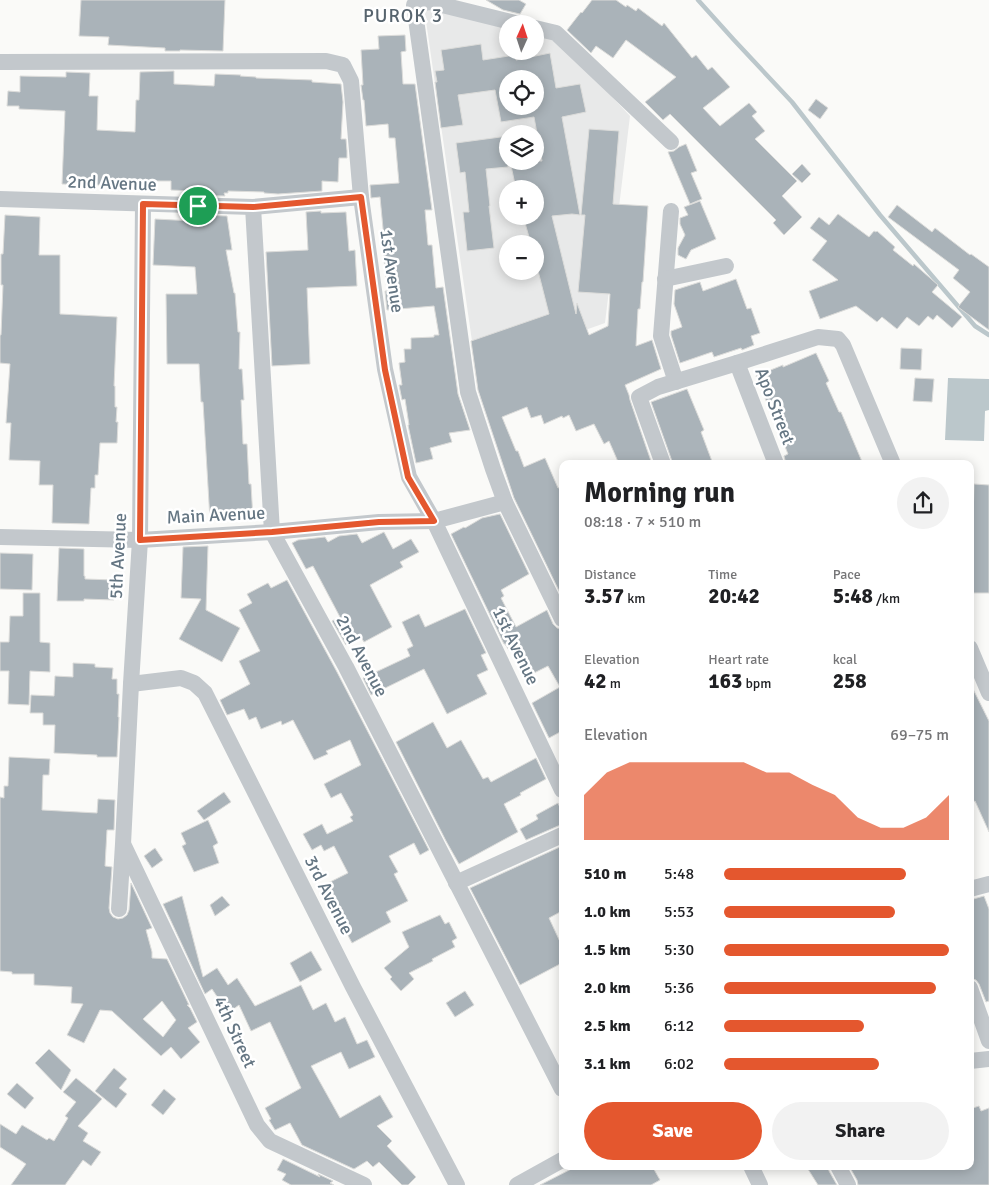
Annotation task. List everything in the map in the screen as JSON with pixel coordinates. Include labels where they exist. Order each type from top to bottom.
[{"type":"street","points":[[499,19],[430,2],[414,5],[468,392],[505,502],[559,613]]},
{"type":"street","points":[[544,30],[556,33],[671,142]]},
{"type":"street","name":"1st Avenue","points":[[0,62],[326,61],[343,65],[351,81],[361,197],[385,370],[408,477],[434,521],[559,784]]},
{"type":"street","name":"2nd Avenue","points":[[0,199],[253,207],[361,197]]},
{"type":"street","name":"5th Avenue","points":[[119,909],[140,540],[143,204]]},
{"type":"street","name":"2nd Avenue","points":[[253,207],[272,532],[346,667],[559,1082]]},
{"type":"street","points":[[671,211],[661,336],[676,382]]},
{"type":"street","points":[[665,280],[726,266]]},
{"type":"street","points":[[662,460],[639,397],[658,387],[818,336],[838,339],[844,345],[891,460]]},
{"type":"street","name":"Apo Street","points":[[737,363],[774,460]]},
{"type":"street","name":"Main Avenue","points":[[0,537],[140,540],[272,532],[379,522],[434,521],[505,502]]},
{"type":"street","points":[[974,657],[989,693]]},
{"type":"street","name":"3rd Avenue","points":[[131,684],[181,678],[194,683],[205,693],[353,987],[457,1185]]},
{"type":"street","points":[[456,883],[559,836]]},
{"type":"street","name":"4th Street","points":[[124,844],[257,1125],[270,1141],[364,1185]]},
{"type":"street","points":[[974,888],[989,884]]},
{"type":"street","points":[[974,999],[989,1041]]},
{"type":"street","points":[[974,1061],[989,1059]]},
{"type":"street","points":[[517,1185],[559,1162]]},
{"type":"street","points":[[753,1170],[760,1185]]},
{"type":"street","points":[[840,1170],[848,1185]]},
{"type":"shaded area","points":[[424,7],[499,26],[499,60],[544,60],[544,37],[560,41],[630,116],[605,323],[476,369]]},
{"type":"shaded area","points":[[948,378],[989,379],[989,410],[985,411],[984,441],[945,440]]},
{"type":"building","points":[[81,0],[225,0],[223,51],[165,51],[165,48],[108,45],[109,37],[79,36]]},
{"type":"building","points":[[486,0],[519,0],[526,4],[520,14],[503,10]]},
{"type":"building","points":[[592,0],[616,0],[636,11],[638,8],[662,26],[664,23],[692,58],[696,55],[708,70],[712,67],[730,87],[703,108],[720,126],[749,103],[757,112],[752,116],[765,131],[755,139],[797,181],[782,196],[802,217],[784,235],[773,223],[776,220],[670,114],[663,120],[645,102],[676,77],[626,40],[613,58],[596,46],[591,53],[567,30]]},
{"type":"building","points":[[405,35],[406,51],[401,52],[403,84],[415,84],[432,210],[425,210],[428,245],[432,245],[436,288],[443,287],[458,394],[470,430],[449,433],[452,442],[430,448],[433,459],[416,463],[405,399],[402,400],[399,385],[402,385],[399,363],[405,362],[404,349],[411,349],[411,338],[439,335],[434,306],[387,310],[383,249],[385,249],[380,197],[371,198],[370,185],[399,183],[395,138],[389,138],[388,124],[366,126],[361,85],[363,85],[361,50],[379,49],[378,36]]},
{"type":"building","points":[[481,44],[483,60],[499,58],[499,60],[544,60],[544,54],[550,53],[556,88],[580,84],[586,112],[562,117],[580,215],[552,216],[576,314],[577,303],[589,335],[608,326],[610,294],[578,292],[585,215],[581,215],[589,129],[619,131],[613,204],[648,206],[643,282],[640,309],[638,309],[636,346],[652,340],[661,369],[625,385],[651,460],[617,460],[609,441],[604,444],[594,424],[576,431],[569,415],[544,424],[541,415],[531,418],[527,407],[502,417],[524,467],[545,458],[559,488],[559,591],[514,498],[478,390],[471,341],[549,314],[540,280],[544,280],[544,235],[528,235],[526,225],[544,225],[544,180],[514,180],[512,170],[544,170],[544,125],[535,125],[534,117],[501,122],[500,115],[544,115],[544,70],[499,70],[499,111],[495,90],[458,95],[463,125],[441,128],[435,71],[444,70],[441,50]]},
{"type":"building","points":[[174,71],[174,84],[214,86],[215,74],[312,80],[312,82],[341,84],[343,102],[341,139],[346,139],[347,158],[339,158],[338,182],[322,181],[322,191],[278,194],[228,191],[228,193],[224,193],[225,196],[193,195],[193,191],[171,190],[171,181],[134,181],[133,186],[62,184],[65,111],[19,109],[19,106],[7,106],[8,91],[20,92],[20,76],[66,77],[66,72],[90,73],[89,96],[98,96],[97,130],[135,132],[136,100],[139,100],[140,72]]},
{"type":"building","points":[[816,99],[828,108],[820,119],[808,110]]},
{"type":"building","points":[[499,137],[499,168],[486,169],[494,248],[467,251],[463,212],[469,212],[465,172],[460,173],[456,143]]},
{"type":"building","points":[[686,144],[697,171],[691,173],[702,199],[690,204],[668,152],[674,151]]},
{"type":"building","points":[[802,164],[811,174],[802,183],[792,174]]},
{"type":"building","points":[[700,201],[716,239],[691,250],[686,259],[678,255],[678,248],[685,235],[680,224],[680,218],[688,215],[684,207]]},
{"type":"building","points":[[897,205],[932,232],[935,228],[989,267],[989,330],[958,307],[970,292],[953,278],[959,270],[888,217]]},
{"type":"building","points":[[321,211],[321,213],[346,212],[349,251],[355,250],[357,286],[307,288],[310,364],[272,366],[266,252],[308,250],[306,212]]},
{"type":"building","points":[[838,214],[869,237],[874,231],[877,231],[895,247],[893,250],[913,266],[914,264],[938,285],[932,292],[962,317],[952,328],[937,315],[933,320],[928,316],[919,326],[907,317],[897,329],[882,317],[877,322],[856,306],[820,319],[809,291],[838,280],[812,260],[827,241],[810,228],[819,217],[829,225]]},
{"type":"building","points":[[5,215],[40,217],[39,255],[60,255],[60,314],[117,317],[114,386],[115,407],[117,407],[116,422],[118,422],[117,443],[100,443],[98,475],[95,475],[95,488],[91,488],[89,524],[52,523],[53,485],[39,485],[40,461],[9,460],[11,423],[6,423],[10,364],[0,363],[3,285],[1,285],[1,254],[3,254]]},
{"type":"building","points":[[194,215],[227,216],[232,250],[226,250],[235,293],[238,332],[240,332],[239,369],[242,369],[244,400],[241,400],[243,444],[247,444],[253,519],[210,520],[199,364],[167,364],[166,294],[197,294],[195,267],[153,265],[155,219],[194,221]]},
{"type":"building","points":[[736,279],[747,309],[751,308],[760,333],[751,336],[754,345],[714,357],[712,352],[680,363],[671,335],[671,331],[682,327],[674,304],[675,290],[700,282],[703,291]]},
{"type":"building","points":[[901,348],[922,349],[921,370],[900,369]]},
{"type":"building","points":[[816,353],[829,381],[826,383],[839,412],[841,412],[861,460],[785,460],[784,456],[788,454],[756,376],[783,365],[783,367]]},
{"type":"building","points":[[915,378],[934,379],[932,402],[913,401]]},
{"type":"building","points":[[687,389],[704,430],[701,432],[712,460],[672,460],[651,402]]},
{"type":"building","points":[[974,484],[989,485],[989,593],[974,593]]},
{"type":"building","points":[[500,514],[529,574],[501,590],[504,596],[501,598],[516,627],[547,610],[553,624],[559,628],[559,685],[548,666],[530,675],[515,649],[510,652],[504,644],[451,534],[482,518]]},
{"type":"building","points":[[384,532],[393,549],[411,539],[419,552],[400,562],[403,567],[370,585],[392,627],[364,642],[361,637],[346,645],[332,621],[340,617],[313,566],[306,569],[292,543],[298,540],[325,537],[328,542],[339,536],[357,534],[362,543]]},
{"type":"building","points":[[208,546],[206,610],[240,628],[222,662],[179,639],[201,599],[181,598],[183,547]]},
{"type":"building","points":[[59,548],[84,549],[85,579],[114,580],[114,600],[84,599],[84,601],[57,601]]},
{"type":"building","points":[[0,553],[33,554],[32,590],[0,589]]},
{"type":"building","points":[[287,580],[429,850],[420,855],[414,843],[389,856],[398,872],[394,874],[408,901],[386,912],[391,922],[352,943],[328,898],[332,896],[326,884],[348,873],[334,846],[324,851],[321,845],[312,850],[303,834],[322,824],[327,834],[353,821],[350,817],[353,815],[341,793],[331,798],[324,784],[361,765],[350,740],[326,751],[328,754],[314,760],[293,720],[282,725],[281,721],[261,729],[256,717],[249,720],[244,709],[227,715],[220,700],[250,684],[239,661],[260,651],[239,610],[252,603],[247,594],[268,583],[271,588]]},
{"type":"building","points":[[23,593],[40,593],[40,642],[50,643],[50,672],[30,671],[29,705],[8,704],[9,671],[0,671],[0,642],[9,642],[10,616],[23,616]]},
{"type":"building","points":[[465,609],[486,653],[481,655],[488,670],[477,675],[487,694],[447,714],[424,669],[371,695],[363,678],[410,656],[407,649],[413,646],[402,622],[419,614],[425,627]]},
{"type":"building","points":[[73,663],[95,664],[95,667],[113,668],[112,679],[117,679],[117,694],[119,694],[117,757],[54,753],[55,725],[43,725],[43,713],[30,713],[31,695],[54,696],[55,676],[73,677]]},
{"type":"building","points":[[559,688],[559,733],[549,738],[532,703]]},
{"type":"building","points":[[974,691],[989,721],[989,832],[975,801]]},
{"type":"building","points":[[433,722],[447,748],[461,740],[483,779],[488,777],[491,782],[536,758],[546,779],[504,804],[518,832],[459,864],[396,742]]},
{"type":"building","points":[[9,757],[50,759],[49,775],[43,775],[42,810],[97,813],[98,799],[115,800],[114,830],[107,830],[105,866],[112,867],[110,913],[118,919],[127,915],[131,883],[152,928],[146,930],[152,958],[167,959],[189,1005],[187,1005],[197,1022],[188,1028],[200,1042],[181,1059],[171,1047],[161,1056],[112,1011],[100,1010],[84,1043],[67,1035],[83,1004],[71,1003],[72,987],[34,985],[34,974],[12,974],[12,972],[0,971],[0,797],[4,798],[4,786],[8,786]],"holes":[[[162,1001],[176,1020],[163,1037],[143,1019]]]},
{"type":"building","points":[[224,792],[231,802],[204,820],[197,811]]},
{"type":"building","points":[[558,803],[559,826],[526,840],[520,829],[538,819],[536,815]]},
{"type":"building","points":[[208,820],[218,843],[213,846],[219,863],[194,872],[182,846],[186,844],[181,833]]},
{"type":"building","points":[[559,847],[559,913],[549,918],[559,940],[559,965],[520,985],[470,888]]},
{"type":"building","points":[[155,848],[163,860],[152,868],[144,856]]},
{"type":"building","points":[[182,896],[203,977],[217,968],[228,985],[237,978],[255,1006],[301,985],[313,1010],[326,1003],[335,1022],[345,1017],[357,1044],[367,1040],[375,1057],[349,1069],[341,1052],[311,1066],[340,1118],[380,1095],[393,1117],[377,1126],[392,1141],[387,1146],[416,1177],[408,1185],[402,1185],[379,1162],[373,1167],[367,1161],[354,1169],[302,1145],[290,1123],[275,1130],[265,1108],[301,1088],[270,1022],[251,1031],[239,1005],[228,1013],[212,989],[205,994],[163,904]]},
{"type":"building","points":[[222,896],[230,905],[215,916],[210,905]]},
{"type":"building","points":[[984,896],[989,909],[989,1001],[986,1002],[979,984],[974,979],[974,899]]},
{"type":"building","points":[[440,915],[445,924],[449,922],[457,938],[452,941],[455,947],[409,973],[414,979],[401,991],[390,979],[392,977],[384,968],[409,947],[402,932]]},
{"type":"building","points":[[311,951],[322,970],[300,982],[290,963]]},
{"type":"building","points":[[465,991],[474,1005],[455,1017],[446,1003]]},
{"type":"building","points":[[49,1049],[71,1070],[61,1090],[35,1063]]},
{"type":"building","points":[[114,1068],[127,1079],[119,1088],[127,1094],[116,1108],[95,1091]]},
{"type":"building","points":[[76,1078],[102,1099],[78,1126],[88,1133],[83,1141],[101,1152],[91,1166],[83,1160],[65,1185],[11,1185],[26,1164],[0,1147],[0,1124],[16,1134],[22,1125],[47,1140],[49,1138],[54,1141],[68,1118],[65,1116],[76,1102],[63,1092]]},
{"type":"building","points":[[17,1083],[34,1098],[25,1109],[7,1094]]},
{"type":"building","points":[[164,1089],[176,1099],[163,1115],[151,1105]]},
{"type":"building","points":[[979,1106],[981,1111],[989,1108],[989,1185],[858,1185],[851,1170],[974,1170],[974,1108]]},
{"type":"building","points":[[283,1159],[320,1177],[318,1174],[333,1181],[330,1183],[334,1185],[291,1185],[282,1180],[286,1174],[277,1170]]},
{"type":"building","points":[[569,1170],[654,1170],[660,1180],[651,1185],[540,1185]]},
{"type":"building","points":[[809,1170],[829,1170],[837,1185],[818,1185]]},
{"type":"waterway","points":[[698,0],[792,102],[880,215],[975,326],[989,335]]},
{"type":"district","name":"PUROK 3","points":[[403,16]]},
{"type":"route","points":[[361,197],[385,370],[408,477],[434,521],[379,522],[272,532],[140,540],[143,204],[198,206],[253,207],[361,197]]}]
